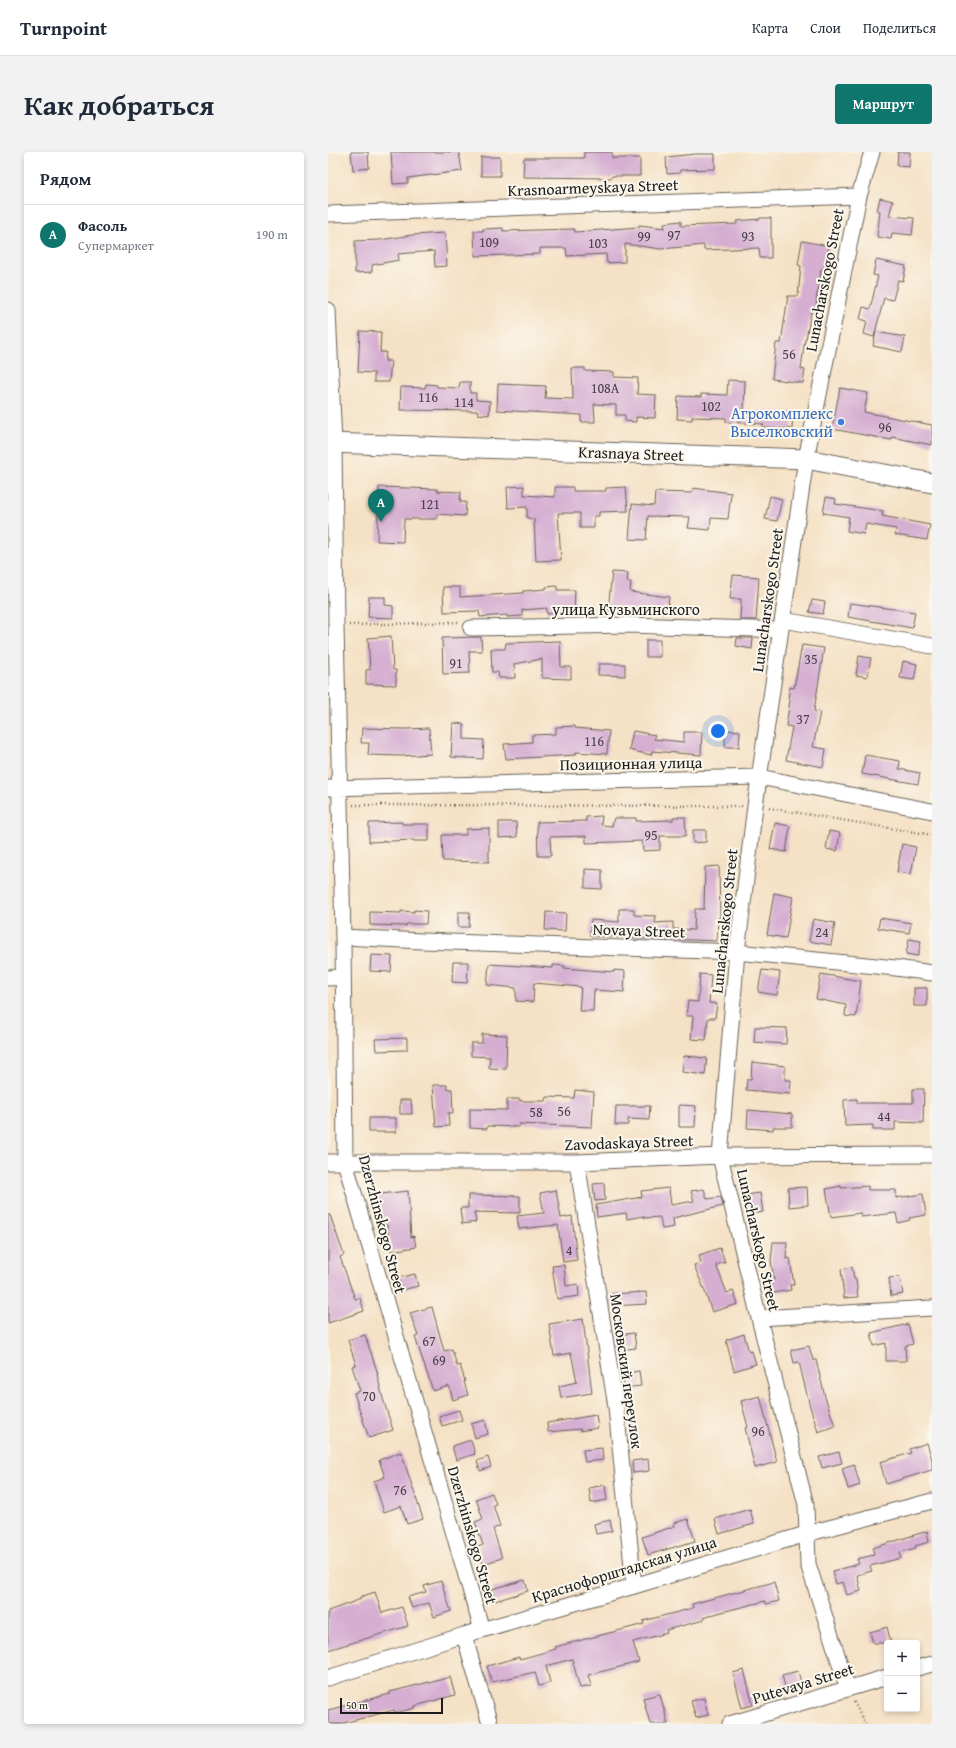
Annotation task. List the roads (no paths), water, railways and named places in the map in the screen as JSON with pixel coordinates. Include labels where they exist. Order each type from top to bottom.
[{"type":"main road","name":"Krasnaya Street","points":[[331,443],[806,459],[932,483]]},
{"type":"street","name":"Lunacharskogo Street","points":[[848,1689],[808,1564],[806,1505],[720,1156],[738,952],[755,806],[806,459],[859,196],[872,152]]},
{"type":"street","name":"Krasnoarmeyskaya Street","points":[[328,214],[859,196]]},
{"type":"street","name":"Dzerzhinskogo Street","points":[[328,310],[331,443],[334,788],[341,805],[343,937],[335,977],[345,1162],[482,1630]]},
{"type":"street","name":"улица Кузьминского","points":[[471,628],[629,624],[782,625],[932,646]]},
{"type":"street","name":"Позиционная улица","points":[[334,788],[759,777],[932,811]]},
{"type":"street","name":"Novaya Street","points":[[343,937],[422,942],[738,952],[932,973]]},
{"type":"street","name":"Zavodaskaya Street","points":[[328,1162],[577,1162],[720,1156],[932,1155]]},
{"type":"street","name":"Московский переулок","points":[[577,1162],[616,1407],[634,1586]]},
{"type":"street","points":[[759,1318],[932,1308]]},
{"type":"street","name":"Краснофорштадская улица","points":[[328,1678],[464,1635],[806,1534],[932,1501]]},
{"type":"street","points":[[464,1635],[490,1724]]},
{"type":"street","points":[[920,1667],[932,1664]]},
{"type":"street","name":"Putevaya Street","points":[[730,1724],[884,1678]]},
{"type":"place","name":"Агрокомплекс Выселковский","points":[[841,422]]},
{"type":"place","name":"Фасоль","points":[[381,522]]}]
